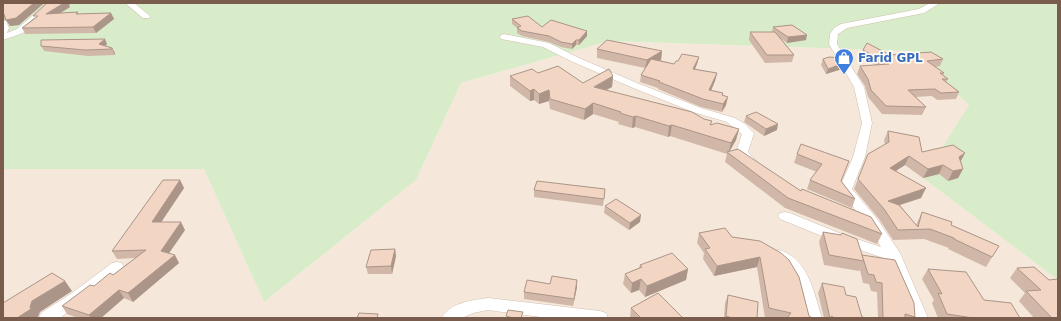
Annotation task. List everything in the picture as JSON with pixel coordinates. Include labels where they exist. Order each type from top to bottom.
[{"type":"street","points":[[37,3],[39,7],[44,9]]},
{"type":"street","points":[[3,37],[23,29],[51,3]]},
{"type":"street","points":[[129,3],[146,16]]},
{"type":"street","points":[[920,318],[895,257],[873,223],[845,189],[860,157],[867,123],[859,87],[833,44],[834,34],[837,30],[849,25],[921,12],[936,3]]},
{"type":"street","points":[[3,23],[5,28],[3,32]]},
{"type":"street","points":[[504,37],[546,45],[576,60],[634,85],[697,110],[730,120],[741,126],[748,133],[742,152],[751,162],[764,171]]},
{"type":"street","points":[[852,214],[873,223]]},
{"type":"street","points":[[785,216],[834,236],[895,257]]},
{"type":"street","points":[[764,247],[777,253],[796,269],[809,298],[814,318]]},
{"type":"street","points":[[47,318],[78,297],[117,267]]},
{"type":"street","points":[[450,318],[463,310],[488,304],[600,318]]},
{"type":"shaded area","points":[[609,41],[911,51],[969,105],[923,178],[1058,280],[1058,318],[3,318],[3,169],[204,169],[264,302],[416,180],[461,83]]},
{"type":"green space","points":[[3,3],[1058,3],[1058,280],[923,178],[969,105],[911,51],[609,41],[461,83],[416,180],[264,302],[204,169],[3,169]]},
{"type":"building","points":[[3,3],[34,3],[16,18],[6,20],[3,14]]},
{"type":"building","points":[[47,3],[64,3],[46,14],[78,12],[76,14],[111,13],[93,27],[22,28],[38,16],[33,16]]},
{"type":"building","points":[[528,16],[542,27],[551,20],[587,31],[579,40],[576,40],[572,44],[561,42],[549,36],[522,31],[517,28],[521,26],[512,19]]},
{"type":"building","points":[[792,25],[807,35],[788,37],[773,27]]},
{"type":"building","points":[[750,32],[775,32],[794,55],[767,55]]},
{"type":"building","points":[[105,39],[99,44],[112,49],[85,50],[41,46],[41,40]]},
{"type":"building","points":[[607,40],[662,51],[647,60],[597,49]]},
{"type":"building","points":[[867,43],[890,55],[931,52],[943,59],[927,61],[944,73],[940,73],[948,79],[942,79],[959,92],[941,93],[935,89],[908,90],[926,107],[886,106],[871,90],[868,79],[860,66],[889,64],[863,50]]},
{"type":"building","points":[[682,54],[699,57],[693,69],[717,73],[709,90],[723,93],[722,95],[728,97],[723,104],[703,99],[659,82],[660,81],[641,75],[651,59],[674,64],[678,61]]},
{"type":"building","points":[[829,57],[841,58],[844,63],[828,69],[823,59]]},
{"type":"building","points":[[558,66],[583,83],[609,69],[613,76],[594,87],[692,112],[704,119],[712,121],[710,125],[717,123],[739,129],[731,143],[672,125],[669,126],[636,116],[633,117],[593,103],[585,109],[550,99],[549,90],[539,94],[534,89],[530,91],[510,76],[532,69],[538,73]]},
{"type":"building","points":[[756,112],[778,124],[766,129],[746,116]]},
{"type":"building","points":[[888,131],[919,137],[922,152],[953,145],[965,153],[959,157],[963,169],[953,171],[943,165],[928,169],[909,156],[890,168],[926,188],[888,201],[899,205],[918,227],[922,212],[952,222],[951,225],[999,246],[992,257],[954,238],[930,229],[898,230],[884,209],[858,179],[868,154],[889,142]]},
{"type":"building","points":[[801,144],[849,161],[841,181],[855,199],[810,180],[822,164],[797,154]]},
{"type":"building","points":[[738,149],[801,191],[802,189],[871,217],[882,234],[788,198],[727,152]]},
{"type":"building","points":[[163,180],[180,180],[152,222],[181,222],[161,251],[175,255],[128,293],[119,290],[89,315],[62,306],[90,285],[94,286],[110,273],[113,275],[146,250],[112,251]]},
{"type":"building","points":[[537,181],[605,189],[604,199],[534,190]]},
{"type":"building","points":[[616,199],[641,215],[630,223],[605,206]]},
{"type":"building","points":[[725,228],[732,237],[760,241],[781,253],[789,260],[799,277],[809,316],[812,318],[787,318],[791,313],[769,308],[760,257],[717,266],[705,249],[710,248],[699,233]]},
{"type":"building","points":[[823,232],[841,235],[842,233],[857,239],[864,261],[829,255]]},
{"type":"building","points":[[395,249],[391,266],[366,267],[371,250]]},
{"type":"building","points":[[672,253],[688,269],[647,286],[641,279],[632,283],[625,274],[642,267],[640,265]]},
{"type":"building","points":[[862,255],[895,260],[914,303],[915,317],[905,314],[905,318],[883,318],[882,283],[876,282],[874,275],[868,274]]},
{"type":"building","points":[[1034,267],[1049,280],[1058,279],[1058,318],[1052,318],[1026,291],[1041,290],[1017,268]]},
{"type":"building","points":[[928,269],[966,272],[984,300],[1011,303],[1020,318],[973,318],[947,314],[938,293],[942,294]]},
{"type":"building","points":[[52,273],[65,281],[32,301],[30,307],[31,309],[17,318],[3,318],[3,303]]},
{"type":"building","points":[[552,276],[577,280],[574,299],[524,292],[527,280],[550,284]]},
{"type":"building","points":[[822,283],[844,287],[846,295],[856,297],[862,317],[866,318],[833,318],[832,316],[830,318]]},
{"type":"building","points":[[658,293],[683,318],[641,318],[631,308]]},
{"type":"building","points":[[728,295],[758,302],[757,318],[732,318],[726,316]]},
{"type":"building","points":[[508,310],[523,312],[521,318],[506,316]]},
{"type":"building","points":[[359,313],[378,314],[377,318],[357,318]]},
{"type":"place","name":"Farid GPL","points":[[844,75]]}]
